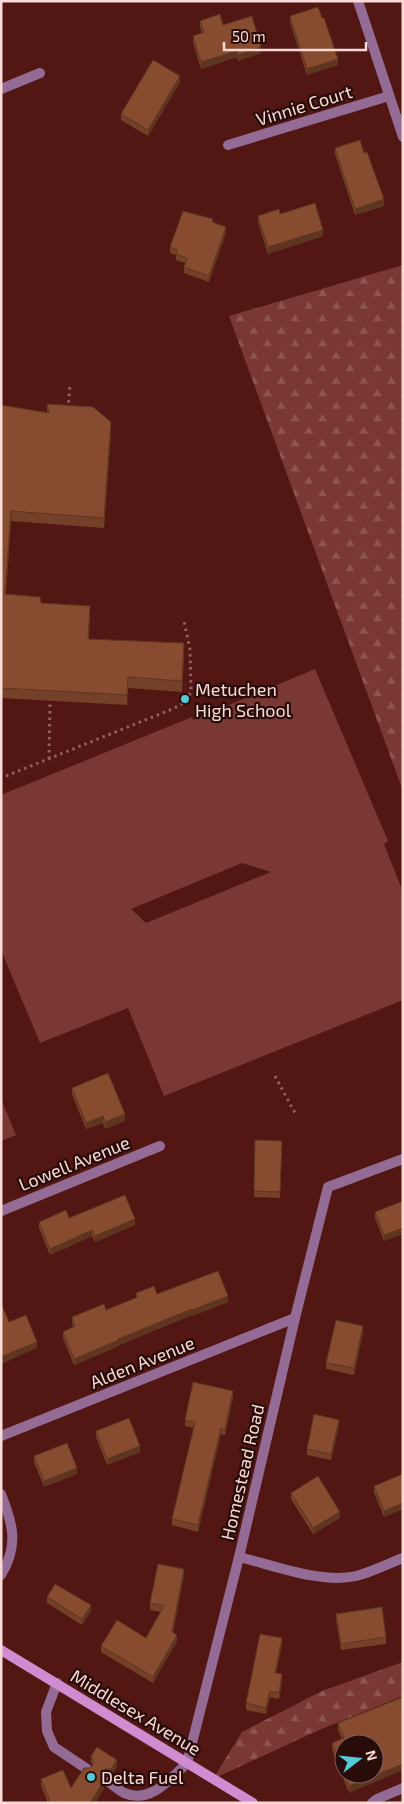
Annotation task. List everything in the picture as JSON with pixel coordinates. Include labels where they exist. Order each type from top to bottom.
[{"type":"main road","name":"Middlesex Avenue","points":[[1,1650],[253,1803]]},
{"type":"street","points":[[358,1],[403,136]]},
{"type":"street","points":[[1,89],[40,73]]},
{"type":"street","name":"Vinnie Court","points":[[228,145],[389,96]]},
{"type":"street","name":"Lowell Avenue","points":[[1,1211],[160,1146]]},
{"type":"street","name":"Homestead Road","points":[[187,1763],[328,1188],[403,1159]]},
{"type":"street","name":"Alden Avenue","points":[[1,1436],[295,1318]]},
{"type":"street","points":[[1,1494],[9,1514],[13,1534],[12,1550],[1,1575]]},
{"type":"street","points":[[239,1557],[316,1576],[336,1578],[354,1576],[403,1558]]},
{"type":"street","points":[[56,1684],[46,1712],[47,1731],[54,1747],[87,1769]]},
{"type":"street","points":[[108,1782],[125,1793],[137,1796],[152,1794],[187,1763]]},
{"type":"street","points":[[372,1803],[403,1788]]},
{"type":"path","points":[[68,416],[70,385]]},
{"type":"path","points":[[6,776],[170,710],[185,702],[191,688],[190,649],[184,621]]},
{"type":"path","points":[[49,759],[50,701]]},
{"type":"path","points":[[275,1076],[295,1114]]},
{"type":"green space","points":[[403,265],[403,791],[229,316]]},
{"type":"green space","points":[[315,669],[388,841],[384,844],[403,892],[403,1000],[164,1096],[128,1008],[40,1043],[1,950],[1,795],[192,717],[193,720]],"holes":[[[242,863],[271,872],[146,923],[131,909]]]},
{"type":"green space","points":[[1,1099],[16,1135],[1,1141]]},
{"type":"green space","points":[[403,1662],[403,1696],[319,1730],[213,1779],[242,1732],[322,1691]]},
{"type":"building","points":[[318,7],[322,18],[324,18],[338,59],[307,69],[290,16]]},
{"type":"building","points":[[220,14],[223,25],[252,16],[261,47],[238,55],[237,51],[201,62],[193,36],[204,32],[200,21]]},
{"type":"building","points":[[153,60],[180,76],[148,130],[121,114]]},
{"type":"building","points":[[360,140],[364,153],[367,152],[384,199],[355,209],[335,148]]},
{"type":"building","points":[[315,203],[323,230],[268,247],[258,216],[279,209],[280,214]]},
{"type":"building","points":[[183,211],[213,219],[212,222],[226,227],[209,276],[184,267],[187,258],[176,254],[178,250],[170,247]]},
{"type":"building","points":[[47,404],[93,407],[111,422],[104,518],[11,511],[5,594],[40,597],[41,603],[90,606],[88,639],[184,643],[182,681],[128,677],[127,695],[1,688],[1,405],[49,413]]},
{"type":"building","points":[[108,1073],[125,1114],[105,1122],[103,1116],[86,1123],[72,1088]]},
{"type":"building","points":[[255,1140],[282,1141],[280,1192],[254,1191]]},
{"type":"building","points":[[125,1195],[135,1219],[95,1236],[92,1230],[50,1249],[39,1222],[66,1210],[69,1218]]},
{"type":"building","points":[[403,1201],[403,1228],[384,1235],[375,1212]]},
{"type":"building","points":[[218,1271],[228,1296],[118,1339],[74,1359],[63,1332],[75,1326],[72,1317],[104,1304],[106,1310],[138,1297],[136,1293],[154,1286],[157,1294]]},
{"type":"building","points":[[1,1303],[9,1322],[26,1315],[37,1342],[1,1357]]},
{"type":"building","points":[[336,1320],[363,1326],[354,1368],[326,1363]]},
{"type":"building","points":[[193,1382],[233,1391],[225,1429],[221,1428],[198,1525],[172,1519],[195,1422],[185,1420]]},
{"type":"building","points":[[314,1414],[339,1420],[331,1454],[307,1449]]},
{"type":"building","points":[[129,1418],[140,1446],[107,1459],[96,1431]]},
{"type":"building","points":[[67,1443],[77,1468],[44,1481],[34,1456]]},
{"type":"building","points":[[403,1474],[403,1503],[384,1511],[374,1486]]},
{"type":"building","points":[[318,1476],[340,1512],[313,1528],[291,1493]]},
{"type":"building","points":[[158,1564],[184,1569],[172,1632],[177,1635],[153,1677],[101,1646],[117,1620],[146,1638],[164,1606],[150,1603]]},
{"type":"building","points":[[55,1584],[91,1605],[82,1619],[47,1597]]},
{"type":"building","points":[[382,1607],[386,1637],[341,1644],[336,1614]]},
{"type":"building","points":[[260,1634],[282,1638],[275,1673],[282,1674],[279,1693],[270,1691],[266,1708],[246,1703]]},
{"type":"building","points":[[403,1697],[403,1764],[384,1772],[384,1734],[342,1734],[338,1723]]},
{"type":"building","points":[[97,1747],[117,1760],[111,1769],[105,1769],[102,1772],[104,1781],[90,1803],[51,1803],[41,1779],[63,1770],[71,1788],[84,1768],[90,1768],[93,1765],[91,1756]]},
{"type":"place","name":"Metuchen High School","points":[[185,699]]},
{"type":"place","name":"Delta Fuel","points":[[91,1777]]}]
